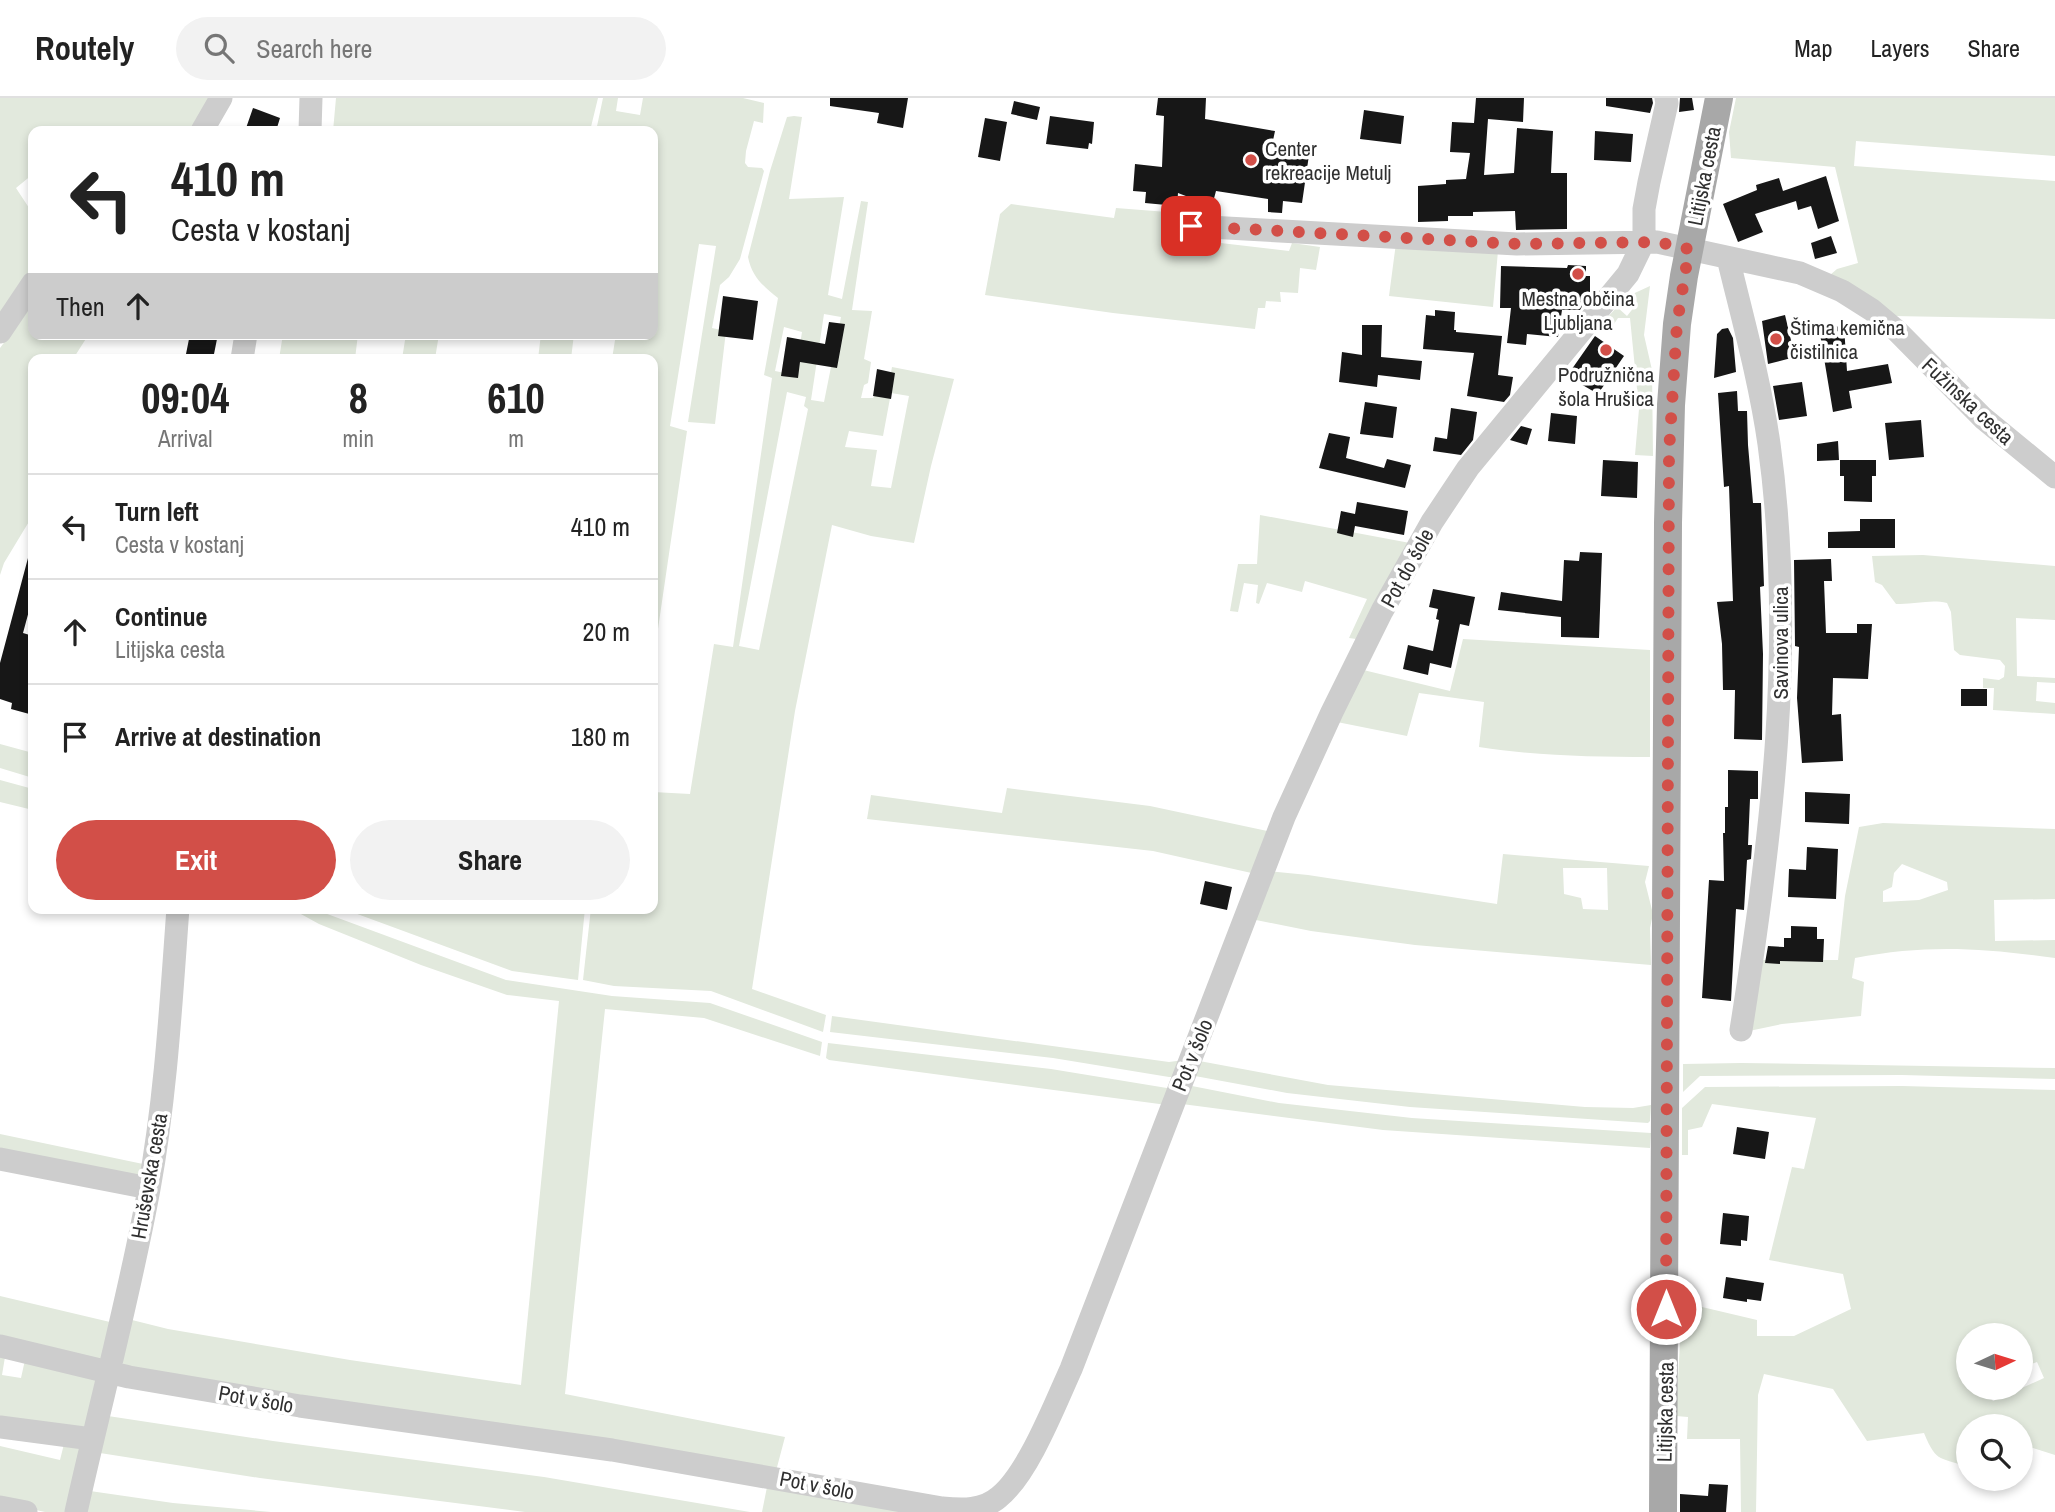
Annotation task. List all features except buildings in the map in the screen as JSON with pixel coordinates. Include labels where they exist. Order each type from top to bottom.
[{"type":"main road","name":"Litijska cesta","points":[[1663,1512],[1668,476],[1676,335],[1689,249],[1719,98]]},
{"type":"street","points":[[205,126],[221,98]]},
{"type":"street","points":[[310,126],[312,98]]},
{"type":"street","points":[[1191,226],[1517,244],[1644,241],[1644,209],[1666,98]]},
{"type":"street","name":"Fužinska cesta","points":[[1644,241],[1800,273],[1855,299],[1886,321],[1983,418],[2055,477]]},
{"type":"street","name":"Pot do šole","points":[[1239,937],[1284,817],[1332,712],[1382,611],[1432,522],[1468,468],[1628,274],[1644,241]]},
{"type":"street","name":"Savinova ulica","points":[[1728,258],[1758,384],[1769,444],[1779,537],[1781,609],[1780,706],[1759,905],[1741,1030]]},
{"type":"street","points":[[0,332],[28,290]]},
{"type":"street","name":"Hruševska cesta","points":[[76,1512],[110,1372],[149,1188],[169,1042],[178,914]]},
{"type":"street","name":"Pot v šolo","points":[[0,1346],[110,1372],[300,1406],[612,1450],[942,1508],[965,1510],[981,1507],[998,1498],[1012,1485],[1071,1369],[1239,937]]},
{"type":"street","points":[[0,1159],[149,1188]]},
{"type":"street","points":[[0,1427],[92,1439]]},
{"type":"street","points":[[0,1507],[26,1512]]},
{"type":"shaded area","points":[[0,98],[216,98],[200,126],[28,126],[28,178],[16,188],[28,206],[28,278],[0,316]]},
{"type":"shaded area","points":[[336,98],[598,98],[591,126],[333,126]]},
{"type":"shaded area","points":[[603,98],[618,98],[616,111],[640,115],[643,98],[743,98],[764,103],[763,123],[754,121],[745,163],[748,167],[762,168],[764,171],[740,259],[729,277],[720,285],[712,328],[726,331],[715,424],[688,422],[716,246],[699,244],[670,426],[687,431],[658,629],[658,354],[613,354],[615,340],[658,340],[658,126],[597,126]]},
{"type":"shaded area","points":[[1736,98],[2055,98],[2055,156],[1856,141],[1854,166],[2055,181],[2055,319],[1892,316],[1830,275],[1837,269],[1858,263],[1835,167],[1731,158],[1729,132]]},
{"type":"shaded area","points":[[787,117],[802,117],[789,199],[844,197],[828,295],[842,299],[861,201],[868,202],[852,310],[872,311],[864,359],[871,362],[868,383],[864,385],[861,398],[873,398],[876,394],[887,395],[892,367],[954,379],[914,543],[871,536],[832,525],[795,711],[752,989],[826,1015],[823,1032],[711,991],[614,986],[583,980],[590,914],[658,914],[658,792],[690,794],[714,644],[733,647],[772,378],[764,375],[778,298],[759,280],[748,257]],"holes":[[[824,314],[841,317],[824,402],[811,400]],[[784,327],[802,332],[795,375],[775,371]],[[787,392],[806,397],[804,406],[808,409],[759,650],[739,646]],[[891,393],[909,396],[891,488],[871,486],[877,450],[845,447],[849,431],[883,436]]]},
{"type":"shaded area","points":[[1011,204],[1114,218],[1116,208],[1180,213],[1178,238],[1289,251],[1292,243],[1320,247],[1316,270],[1300,268],[1298,293],[1280,292],[1281,302],[1266,301],[1265,308],[1258,308],[1255,329],[985,295],[1000,214]]},
{"type":"shaded area","points":[[1396,243],[1498,251],[1493,307],[1389,296]]},
{"type":"shaded area","points":[[1650,286],[1644,335],[1652,370],[1653,456],[1635,455],[1639,409],[1630,318],[1618,318],[1614,324],[1606,319],[1617,307],[1627,316],[1635,306],[1626,297]]},
{"type":"shaded area","points":[[28,311],[28,340],[85,340],[76,354],[28,354],[28,523],[4,563],[0,575],[0,348]]},
{"type":"shaded area","points":[[282,340],[357,340],[356,354],[280,354]]},
{"type":"shaded area","points":[[405,340],[438,340],[436,354],[403,354]]},
{"type":"shaded area","points":[[540,340],[573,340],[572,354],[539,354]]},
{"type":"shaded area","points":[[1260,515],[1410,543],[1356,639],[1349,638],[1367,599],[1305,581],[1302,592],[1267,583],[1259,604],[1256,603],[1258,585],[1244,583],[1238,612],[1230,611],[1238,564],[1257,564]]},
{"type":"shaded area","points":[[1923,555],[2055,566],[2055,620],[2016,618],[2017,676],[2055,678],[2055,683],[2037,682],[2036,701],[2055,703],[2055,714],[1993,710],[1994,688],[1983,688],[1983,678],[1999,680],[2004,677],[2005,666],[2000,660],[1960,655],[1954,650],[1951,612],[1947,603],[1896,604],[1882,585],[1875,582],[1872,556]]},
{"type":"shaded area","points":[[1463,639],[1650,650],[1650,757],[1564,755],[1479,747],[1484,702],[1419,693],[1407,736],[1327,720],[1351,667],[1450,691]]},
{"type":"shaded area","points":[[0,744],[28,752],[28,776],[0,768]]},
{"type":"shaded area","points":[[0,780],[28,788],[28,809],[0,802]]},
{"type":"shaded area","points":[[1007,788],[1150,806],[1272,832],[1256,874],[1153,851],[867,819],[871,795],[1002,813]]},
{"type":"shaded area","points":[[1883,823],[2055,829],[2055,899],[1994,900],[1995,941],[2055,940],[2055,958],[2003,952],[1931,949],[1855,958],[1852,978],[1864,982],[1861,1016],[1782,1024],[1749,1031],[1759,960],[1838,960],[1845,896],[1859,827]],"holes":[[[1902,864],[1947,882],[1948,890],[1919,900],[1883,902],[1883,891],[1892,887],[1894,873]]]},
{"type":"shaded area","points":[[1503,854],[1649,866],[1645,882],[1653,914],[1650,928],[1651,965],[1415,945],[1311,931],[1251,919],[1267,871],[1497,904]],"holes":[[[1563,868],[1607,868],[1608,910],[1583,909],[1581,898],[1564,894]]]},
{"type":"shaded area","points":[[301,914],[327,914],[506,980],[612,996],[710,1003],[822,1042],[820,1056],[704,1018],[605,1009],[565,1394],[785,1437],[776,1471],[127,1369],[121,1361],[132,1320],[168,1329],[350,1360],[521,1385],[559,1001],[507,995],[421,965],[319,924]]},
{"type":"shaded area","points":[[357,914],[584,914],[578,980],[512,971]]},
{"type":"shaded area","points":[[832,1016],[1169,1062],[1184,1060],[1172,1077],[1169,1077],[1053,1058],[830,1032]]},
{"type":"shaded area","points":[[828,1043],[1051,1069],[1173,1089],[1167,1105],[829,1060],[826,1058]]},
{"type":"shaded area","points":[[1194,1060],[1328,1085],[1585,1107],[1633,1108],[1651,1105],[1650,1121],[1648,1123],[1410,1107],[1287,1093],[1195,1076]]},
{"type":"shaded area","points":[[1683,1064],[2055,1068],[2055,1079],[1902,1075],[1700,1076],[1683,1092]]},
{"type":"shaded area","points":[[1192,1086],[1279,1103],[1412,1118],[1651,1133],[1650,1148],[1383,1130],[1182,1104]]},
{"type":"shaded area","points":[[1902,1086],[2055,1090],[2055,1455],[2033,1448],[2033,1414],[1956,1414],[1956,1463],[1937,1455],[1924,1433],[1867,1441],[1833,1389],[1764,1374],[1758,1395],[1756,1512],[1741,1512],[1740,1439],[1687,1439],[1688,1417],[1676,1416],[1682,1307],[1702,1307],[1757,1320],[1757,1336],[1794,1336],[1851,1309],[1843,1274],[1769,1260],[1792,1167],[1804,1169],[1816,1118],[1712,1104],[1702,1127],[1688,1130],[1688,1155],[1682,1155],[1682,1108],[1705,1087]]},
{"type":"shaded area","points":[[0,1134],[143,1164],[141,1175],[0,1156]]},
{"type":"shaded area","points":[[0,1296],[110,1322],[101,1363],[0,1342]]},
{"type":"shaded area","points":[[0,1350],[6,1351],[2,1375],[21,1378],[25,1360],[93,1374],[98,1382],[86,1429],[0,1422]]},
{"type":"shaded area","points":[[108,1416],[544,1477],[750,1512],[525,1512],[260,1478],[100,1453]]},
{"type":"shaded area","points":[[65,1440],[81,1448],[65,1512],[45,1512],[0,1502],[0,1446],[60,1460]]},
{"type":"shaded area","points":[[768,1482],[944,1512],[762,1512]]},
{"type":"shaded area","points":[[90,1491],[173,1503],[271,1512],[85,1512]]},
{"type":"place","name":"Center rekreacije Metulj","points":[[1251,160]]},
{"type":"place","name":"Mestna občina Ljubljana","points":[[1578,274]]},
{"type":"place","name":"Štima kemična čistilnica","points":[[1776,339]]},
{"type":"place","name":"Podružnična šola Hrušica","points":[[1606,350]]},
{"type":"route","points":[[1191,226],[1517,244],[1644,241],[1689,249],[1677,324],[1669,452],[1666,1309]]}]
